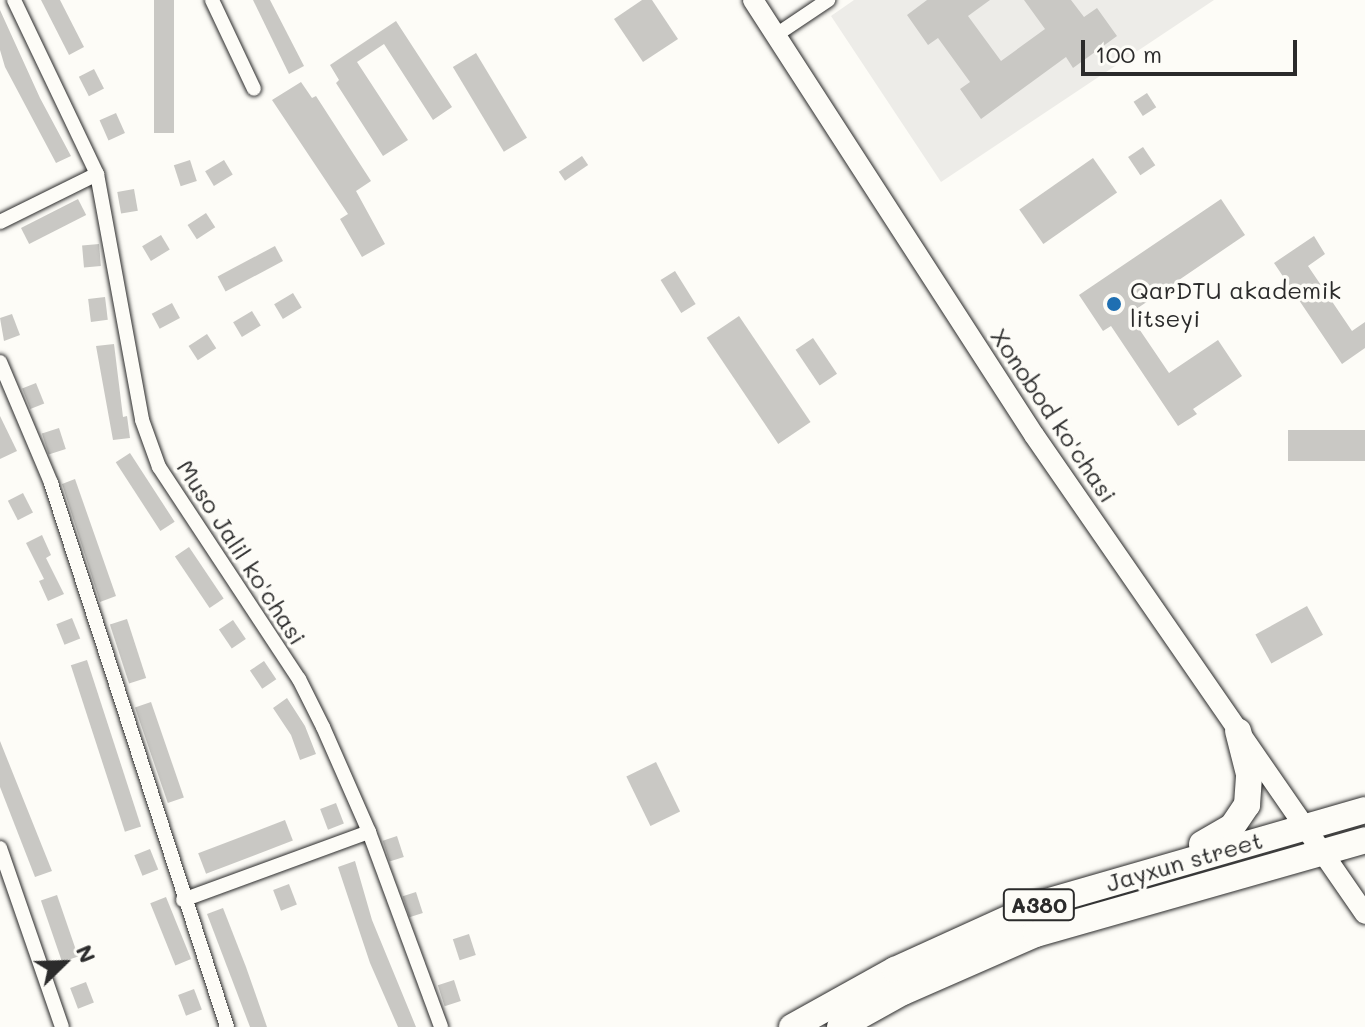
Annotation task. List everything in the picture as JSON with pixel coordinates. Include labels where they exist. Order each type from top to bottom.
[{"type":"highway","points":[[1133,874],[1205,843],[1232,827],[1247,805],[1249,774],[1238,731]]},
{"type":"highway","name":"Jayxun street","points":[[792,1027],[895,970],[1043,903],[1133,874],[1365,810]]},
{"type":"highway","name":"Jayxun street","points":[[840,1027],[903,992],[1036,934],[1365,840]]},
{"type":"main road","name":"Xonobod ko'chasi","points":[[753,0],[1034,435],[1365,914]]},
{"type":"street","name":"Muso Jalil ko'chasi","points":[[14,0],[97,174],[142,420],[159,467],[299,679],[369,832],[441,1027]]},
{"type":"street","points":[[212,0],[254,89]]},
{"type":"street","points":[[776,35],[828,0]]},
{"type":"street","points":[[0,222],[97,174]]},
{"type":"street","points":[[0,362],[51,483],[183,900],[227,1027]]},
{"type":"street","points":[[183,900],[369,832]]},
{"type":"street","points":[[0,848],[62,1027]]},
{"type":"shaded area","points":[[854,0],[1214,0],[941,182],[831,16]]},
{"type":"building","points":[[41,0],[60,0],[84,47],[69,55]]},
{"type":"building","points":[[154,0],[174,0],[174,133],[154,133]]},
{"type":"building","points":[[253,0],[270,0],[304,66],[289,74]]},
{"type":"building","points":[[642,0],[652,0],[678,39],[643,62],[614,19]]},
{"type":"building","points":[[927,0],[990,0],[968,16],[1001,61],[1045,29],[1024,0],[1071,0],[1084,17],[1097,8],[1117,36],[1073,68],[1066,57],[981,119],[960,89],[970,82],[938,38],[928,45],[907,15]]},
{"type":"building","points":[[0,10],[40,98],[71,156],[56,163],[5,67],[0,50]]},
{"type":"building","points":[[396,21],[452,107],[433,120],[384,44],[357,62],[408,140],[383,156],[336,83],[339,80],[330,65]]},
{"type":"building","points":[[476,53],[527,138],[504,152],[453,67]]},
{"type":"building","points":[[94,69],[104,89],[89,96],[79,77]]},
{"type":"building","points":[[301,82],[312,98],[316,96],[371,181],[356,191],[385,244],[362,257],[340,219],[348,214],[272,100]]},
{"type":"building","points":[[1147,93],[1156,107],[1143,116],[1134,102]]},
{"type":"building","points":[[116,113],[125,133],[109,140],[100,120]]},
{"type":"building","points":[[1143,147],[1155,165],[1140,175],[1128,157]]},
{"type":"building","points":[[582,156],[588,165],[565,181],[559,172]]},
{"type":"building","points":[[1093,158],[1117,192],[1043,244],[1019,210]]},
{"type":"building","points":[[190,160],[197,181],[181,186],[174,165]]},
{"type":"building","points":[[224,160],[233,175],[214,186],[205,171]]},
{"type":"building","points":[[134,189],[138,211],[121,214],[117,192]]},
{"type":"building","points":[[78,199],[86,215],[29,244],[21,228]]},
{"type":"building","name":"QarDTU akademik litseyi","points":[[1221,199],[1245,235],[1129,314],[1169,373],[1218,340],[1242,376],[1193,409],[1197,414],[1178,426],[1111,326],[1103,331],[1079,295]]},
{"type":"building","points":[[206,213],[215,227],[197,239],[188,225]]},
{"type":"building","points":[[161,235],[170,250],[151,261],[142,246]]},
{"type":"building","points":[[1314,236],[1325,254],[1308,266],[1352,331],[1365,322],[1365,348],[1342,364],[1274,263]]},
{"type":"building","points":[[99,244],[101,266],[84,267],[82,245]]},
{"type":"building","points":[[275,246],[283,261],[226,292],[218,277]]},
{"type":"building","points":[[675,271],[696,304],[681,313],[661,280]]},
{"type":"building","points":[[293,293],[302,308],[283,319],[274,304]]},
{"type":"building","points":[[105,297],[108,320],[91,322],[88,299]]},
{"type":"building","points":[[172,303],[180,318],[160,329],[152,314]]},
{"type":"building","points":[[252,311],[261,326],[242,337],[233,322]]},
{"type":"building","points":[[12,314],[20,335],[4,341],[0,318]]},
{"type":"building","points":[[739,316],[811,422],[778,444],[707,338]]},
{"type":"building","points":[[207,334],[216,348],[198,360],[189,346]]},
{"type":"building","points":[[813,338],[837,374],[820,385],[796,350]]},
{"type":"building","points":[[114,344],[123,417],[127,416],[130,438],[113,440],[96,346]]},
{"type":"building","points":[[36,383],[44,403],[30,409],[22,389]]},
{"type":"building","points":[[0,416],[17,451],[0,459]]},
{"type":"building","points":[[59,428],[66,449],[49,454],[42,434]]},
{"type":"building","points":[[1288,430],[1365,430],[1365,461],[1288,461]]},
{"type":"building","points":[[130,453],[175,522],[160,531],[116,462]]},
{"type":"building","points":[[75,479],[116,596],[100,602],[62,484]]},
{"type":"building","points":[[23,493],[33,513],[18,520],[8,501]]},
{"type":"building","points":[[42,535],[51,555],[46,558],[64,594],[48,601],[39,581],[44,579],[26,543]]},
{"type":"building","points":[[189,547],[224,598],[210,608],[175,557]]},
{"type":"building","points":[[1307,606],[1323,635],[1271,663],[1255,635]]},
{"type":"building","points":[[72,618],[80,638],[64,645],[56,624]]},
{"type":"building","points":[[127,619],[146,678],[129,684],[110,625]]},
{"type":"building","points":[[233,620],[246,639],[232,649],[219,630]]},
{"type":"building","points":[[87,660],[141,826],[125,832],[71,665]]},
{"type":"building","points":[[264,661],[276,679],[262,689],[250,671]]},
{"type":"building","points":[[287,698],[305,726],[316,754],[300,760],[291,735],[273,708]]},
{"type":"building","points":[[151,702],[184,797],[168,803],[135,708]]},
{"type":"building","points":[[0,741],[52,871],[35,877],[0,787]]},
{"type":"building","points":[[656,762],[680,811],[650,826],[626,776]]},
{"type":"building","points":[[336,803],[344,824],[328,830],[320,809]]},
{"type":"building","points":[[285,820],[293,841],[206,874],[198,853]]},
{"type":"building","points":[[397,836],[404,857],[390,862],[383,841]]},
{"type":"building","points":[[150,849],[158,869],[142,876],[134,855]]},
{"type":"building","points":[[355,861],[372,920],[416,1027],[398,1027],[370,963],[338,867]]},
{"type":"building","points":[[289,884],[297,905],[281,911],[273,890]]},
{"type":"building","points":[[416,892],[423,913],[409,917],[403,896]]},
{"type":"building","points":[[57,895],[78,956],[62,962],[41,901]]},
{"type":"building","points":[[166,897],[191,959],[175,965],[150,903]]},
{"type":"building","points":[[223,908],[267,1027],[250,1027],[207,914]]},
{"type":"building","points":[[469,934],[476,955],[460,960],[453,939]]},
{"type":"building","points":[[454,980],[461,1001],[445,1006],[438,985]]},
{"type":"building","points":[[86,982],[94,1003],[78,1009],[70,988]]},
{"type":"building","points":[[194,989],[202,1010],[186,1016],[178,995]]},
{"type":"place","name":"QarDTU akademik litseyi","points":[[1114,304]]}]
